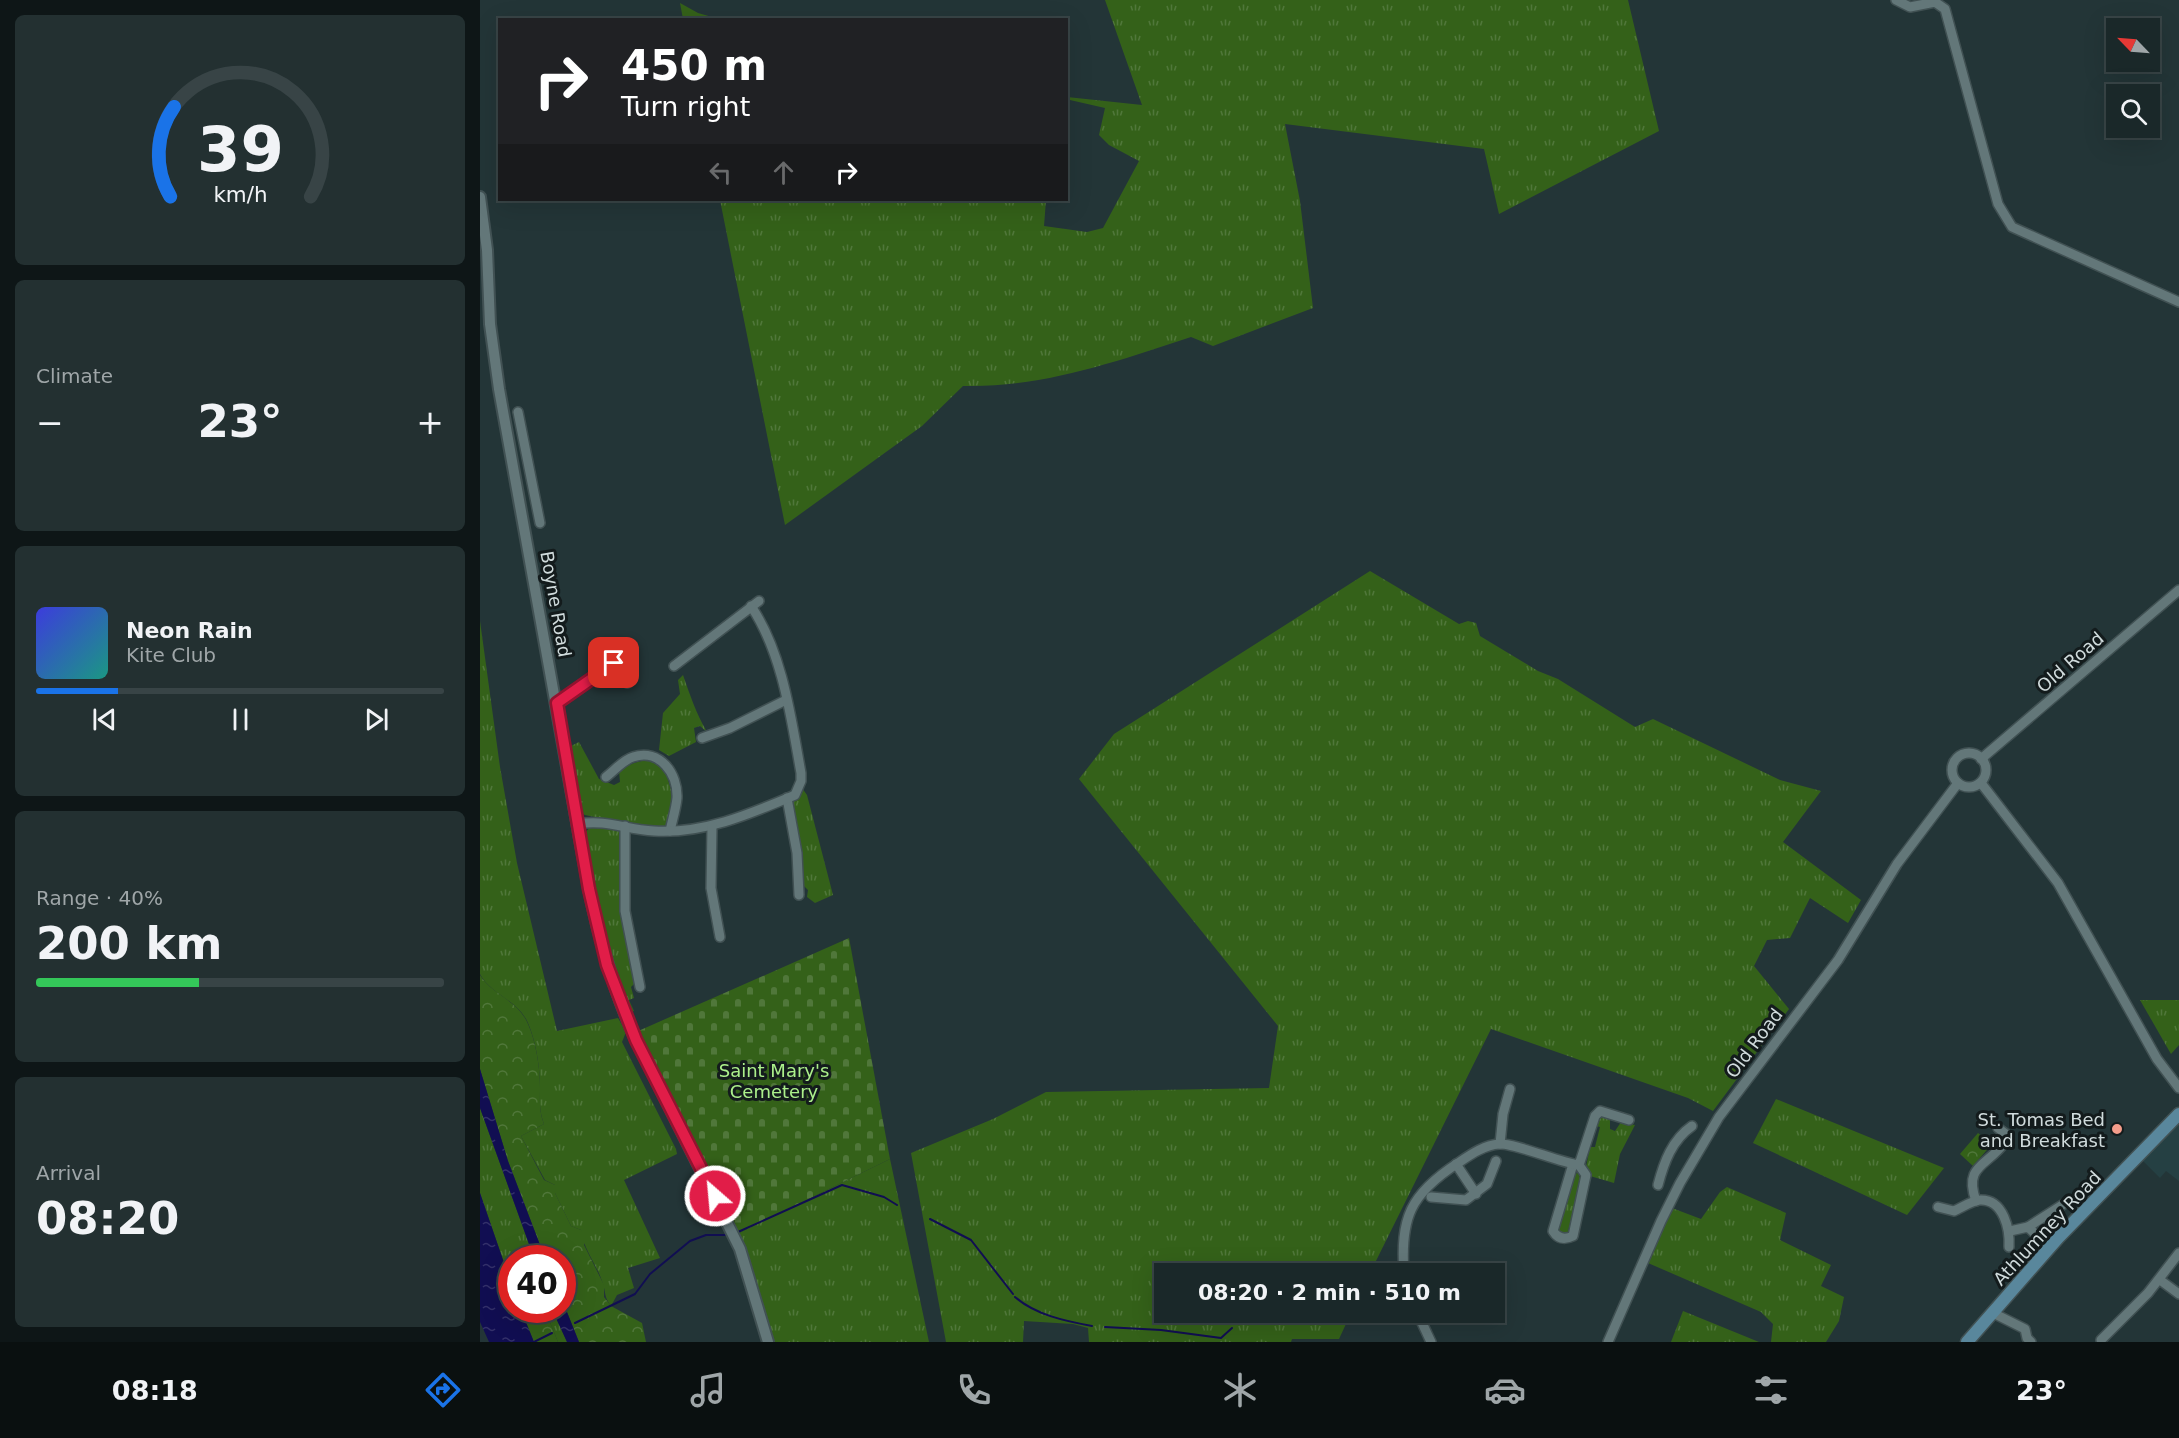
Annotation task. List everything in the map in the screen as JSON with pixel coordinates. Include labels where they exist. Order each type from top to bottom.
[{"type":"main road","name":"Athlumney Road","points":[[1967,1342],[2050,1248],[2179,1114]]},
{"type":"street","points":[[1896,0],[1910,7],[1935,2],[1945,9],[1998,204],[2012,227],[2179,302]]},
{"type":"street","name":"Boyne Road","points":[[480,197],[487,250],[490,324],[577,824],[599,936],[620,1006],[740,1249],[768,1342]]},
{"type":"street","points":[[518,412],[540,523]]},
{"type":"street","points":[[515,475],[530,472]]},
{"type":"street","name":"Old Road","points":[[1981,759],[2179,590]]},
{"type":"street","points":[[577,824],[604,821],[652,831],[712,826],[795,795],[801,781],[786,700],[768,636],[755,603],[674,666]]},
{"type":"street","points":[[557,703],[614,663],[627,683]]},
{"type":"street","points":[[702,738],[730,728],[786,700]]},
{"type":"street","points":[[1972,754],[1981,759],[1986,771],[1981,783],[1967,787],[1958,783],[1953,768],[1958,758],[1972,754]]},
{"type":"street","points":[[606,777],[632,757],[650,756],[664,762],[674,779],[677,799],[670,831]]},
{"type":"street","name":"Old Road","points":[[1608,1342],[1642,1260],[1680,1183],[1719,1117],[1838,960],[1897,864],[1958,783]]},
{"type":"street","points":[[1981,783],[2058,883],[2157,1059],[2179,1088]]},
{"type":"street","points":[[787,798],[797,853],[799,895]]},
{"type":"street","points":[[625,826],[625,911],[640,987]]},
{"type":"street","points":[[712,826],[711,888],[720,937]]},
{"type":"street","points":[[1500,1144],[1503,1114],[1510,1089]]},
{"type":"street","points":[[1403,1263],[1402,1247],[1405,1222],[1415,1199],[1432,1179],[1476,1150],[1500,1144],[1576,1165],[1586,1174],[1573,1236],[1567,1239],[1559,1238],[1553,1231],[1576,1165],[1595,1116],[1600,1111],[1610,1112],[1629,1120]]},
{"type":"street","points":[[1658,1185],[1669,1152],[1692,1126]]},
{"type":"street","points":[[1976,1201],[1971,1188],[1972,1177],[1976,1169],[2005,1142],[2006,1134],[1998,1128]]},
{"type":"street","points":[[1431,1197],[1466,1200],[1487,1184],[1496,1161]]},
{"type":"street","points":[[1456,1164],[1476,1194]]},
{"type":"street","points":[[1661,1173],[1680,1183]]},
{"type":"street","points":[[1938,1207],[1954,1211],[1976,1201],[1994,1203],[2002,1213],[2010,1231],[2009,1247]]},
{"type":"street","points":[[2010,1231],[2028,1227],[2067,1202]]},
{"type":"street","points":[[2028,1227],[2050,1248]]},
{"type":"street","points":[[2101,1340],[2160,1280],[2179,1253]]},
{"type":"street","points":[[2160,1280],[2179,1294]]},
{"type":"street","points":[[1993,1313],[2025,1329],[2027,1338],[2031,1342]]},
{"type":"street","points":[[1422,1323],[1431,1342]]},
{"type":"shaded area","points":[[2179,1120],[2179,1181],[2166,1171],[2160,1178],[2141,1159]]},
{"type":"green space","points":[[1105,0],[1628,0],[1659,131],[1499,214],[1484,149],[1285,124],[1300,201],[1313,308],[1213,346],[1191,337],[1108,364],[1051,378],[1022,383],[963,386],[922,426],[785,525],[720,201],[1046,201],[1044,226],[1087,232],[1103,228],[1139,161],[1109,145],[1099,135],[1105,108],[1070,100],[1068,106],[1068,97],[1142,105]]},
{"type":"green space","points":[[680,3],[698,13],[716,18],[683,18]]},
{"type":"green space","points":[[1370,571],[1459,624],[1468,621],[1476,623],[1480,636],[1538,671],[1558,679],[1635,727],[1653,719],[1780,780],[1821,791],[1783,842],[1861,900],[1848,923],[1810,898],[1790,938],[1767,940],[1754,966],[1789,1009],[1713,1111],[1688,1098],[1491,1029],[1375,1263],[1154,1263],[1154,1323],[1346,1323],[1339,1339],[1292,1339],[1291,1342],[1089,1342],[1088,1328],[1073,1324],[1024,1321],[1023,1342],[946,1342],[911,1153],[993,1119],[1046,1092],[1269,1088],[1278,1026],[1079,779],[1114,734]]},
{"type":"green space","points":[[480,621],[500,767],[517,863],[557,1031],[618,1018],[626,1032],[622,1042],[677,1154],[624,1180],[660,1258],[628,1268],[634,1288],[617,1295],[611,1306],[581,1230],[571,1226],[555,1193],[555,1185],[545,1180],[521,1136],[544,1124],[537,1055],[528,1023],[518,1008],[490,987],[480,974]]},
{"type":"green space","points":[[683,675],[696,711],[707,732],[700,726],[694,728],[696,742],[669,756],[659,750],[663,713],[680,694],[678,680]]},
{"type":"green space","points":[[579,742],[599,779],[614,785],[620,782],[619,770],[636,762],[647,761],[664,767],[673,796],[667,824],[663,827],[580,813],[571,746]]},
{"type":"green space","points":[[802,788],[807,795],[833,895],[815,903],[807,897],[808,890],[803,885],[798,834],[790,799]]},
{"type":"green space","points":[[591,826],[617,828],[619,831],[620,890],[635,983],[631,987],[634,998],[629,1000],[634,1011],[628,1013],[601,926],[584,834]]},
{"type":"green space","name":"Saint Mary's Cemetery","points":[[849,938],[890,1159],[739,1233],[636,1032]]},
{"type":"green space","points":[[480,975],[491,988],[512,1003],[524,1016],[533,1039],[540,1080],[541,1115],[544,1124],[521,1136],[544,1180],[555,1185],[555,1193],[571,1226],[581,1230],[587,1238],[584,1245],[604,1285],[604,1297],[611,1306],[642,1323],[646,1342],[579,1342],[571,1323],[576,1323],[576,1245],[540,1245],[508,1161],[480,1069]]},
{"type":"green space","points":[[2140,1000],[2179,1000],[2179,1045],[2171,1054]]},
{"type":"green space","points":[[1776,1099],[1944,1168],[1907,1215],[1753,1143]]},
{"type":"green space","points":[[480,1108],[529,1245],[498,1245],[480,1193]]},
{"type":"green space","points":[[1600,1114],[1610,1118],[1610,1129],[1615,1131],[1621,1122],[1635,1125],[1620,1154],[1614,1183],[1590,1176],[1586,1167],[1590,1147],[1595,1147],[1600,1127],[1592,1125]]},
{"type":"green space","points":[[1978,1133],[1992,1144],[1973,1166],[1960,1154]]},
{"type":"green space","points":[[890,1159],[929,1342],[774,1342],[747,1250],[739,1233]]},
{"type":"green space","points":[[1578,1173],[1581,1180],[1567,1235],[1557,1232],[1574,1174]]},
{"type":"green space","points":[[1727,1187],[1786,1213],[1780,1240],[1831,1265],[1821,1286],[1844,1297],[1839,1321],[1826,1342],[1771,1342],[1773,1324],[1761,1312],[1648,1263],[1672,1208],[1701,1219],[1720,1192]]},
{"type":"green space","points":[[1683,1311],[1759,1342],[1671,1342]]},
{"type":"green space","points":[[526,1323],[550,1323],[558,1342],[534,1342]]},
{"type":"green space","points":[[550,1323],[559,1323],[567,1342],[558,1342]]},
{"type":"water","points":[[480,1069],[508,1161],[540,1245],[529,1245],[480,1108]]},
{"type":"water","points":[[480,1193],[498,1245],[498,1323],[526,1323],[534,1342],[489,1342],[480,1322]]},
{"type":"water","points":[[558,1323],[571,1323],[579,1342],[567,1342]]},
{"type":"waterway","points":[[738,1232],[842,1185],[884,1197],[897,1205]]},
{"type":"waterway","points":[[930,1219],[971,1240],[1013,1294]]},
{"type":"waterway","points":[[576,1323],[635,1294],[650,1274],[690,1241],[706,1235],[725,1235]]},
{"type":"waterway","points":[[1015,1297],[1041,1313],[1092,1326]]},
{"type":"waterway","points":[[1105,1327],[1161,1330],[1221,1338],[1232,1328]]},
{"type":"waterway","points":[[534,1342],[552,1333]]},
{"type":"place","name":"St. Tomas Bed and Breakfast","points":[[2117,1129]]},
{"type":"route","points":[[614,663],[557,703],[589,889],[607,965],[620,1006],[715,1196]]}]
